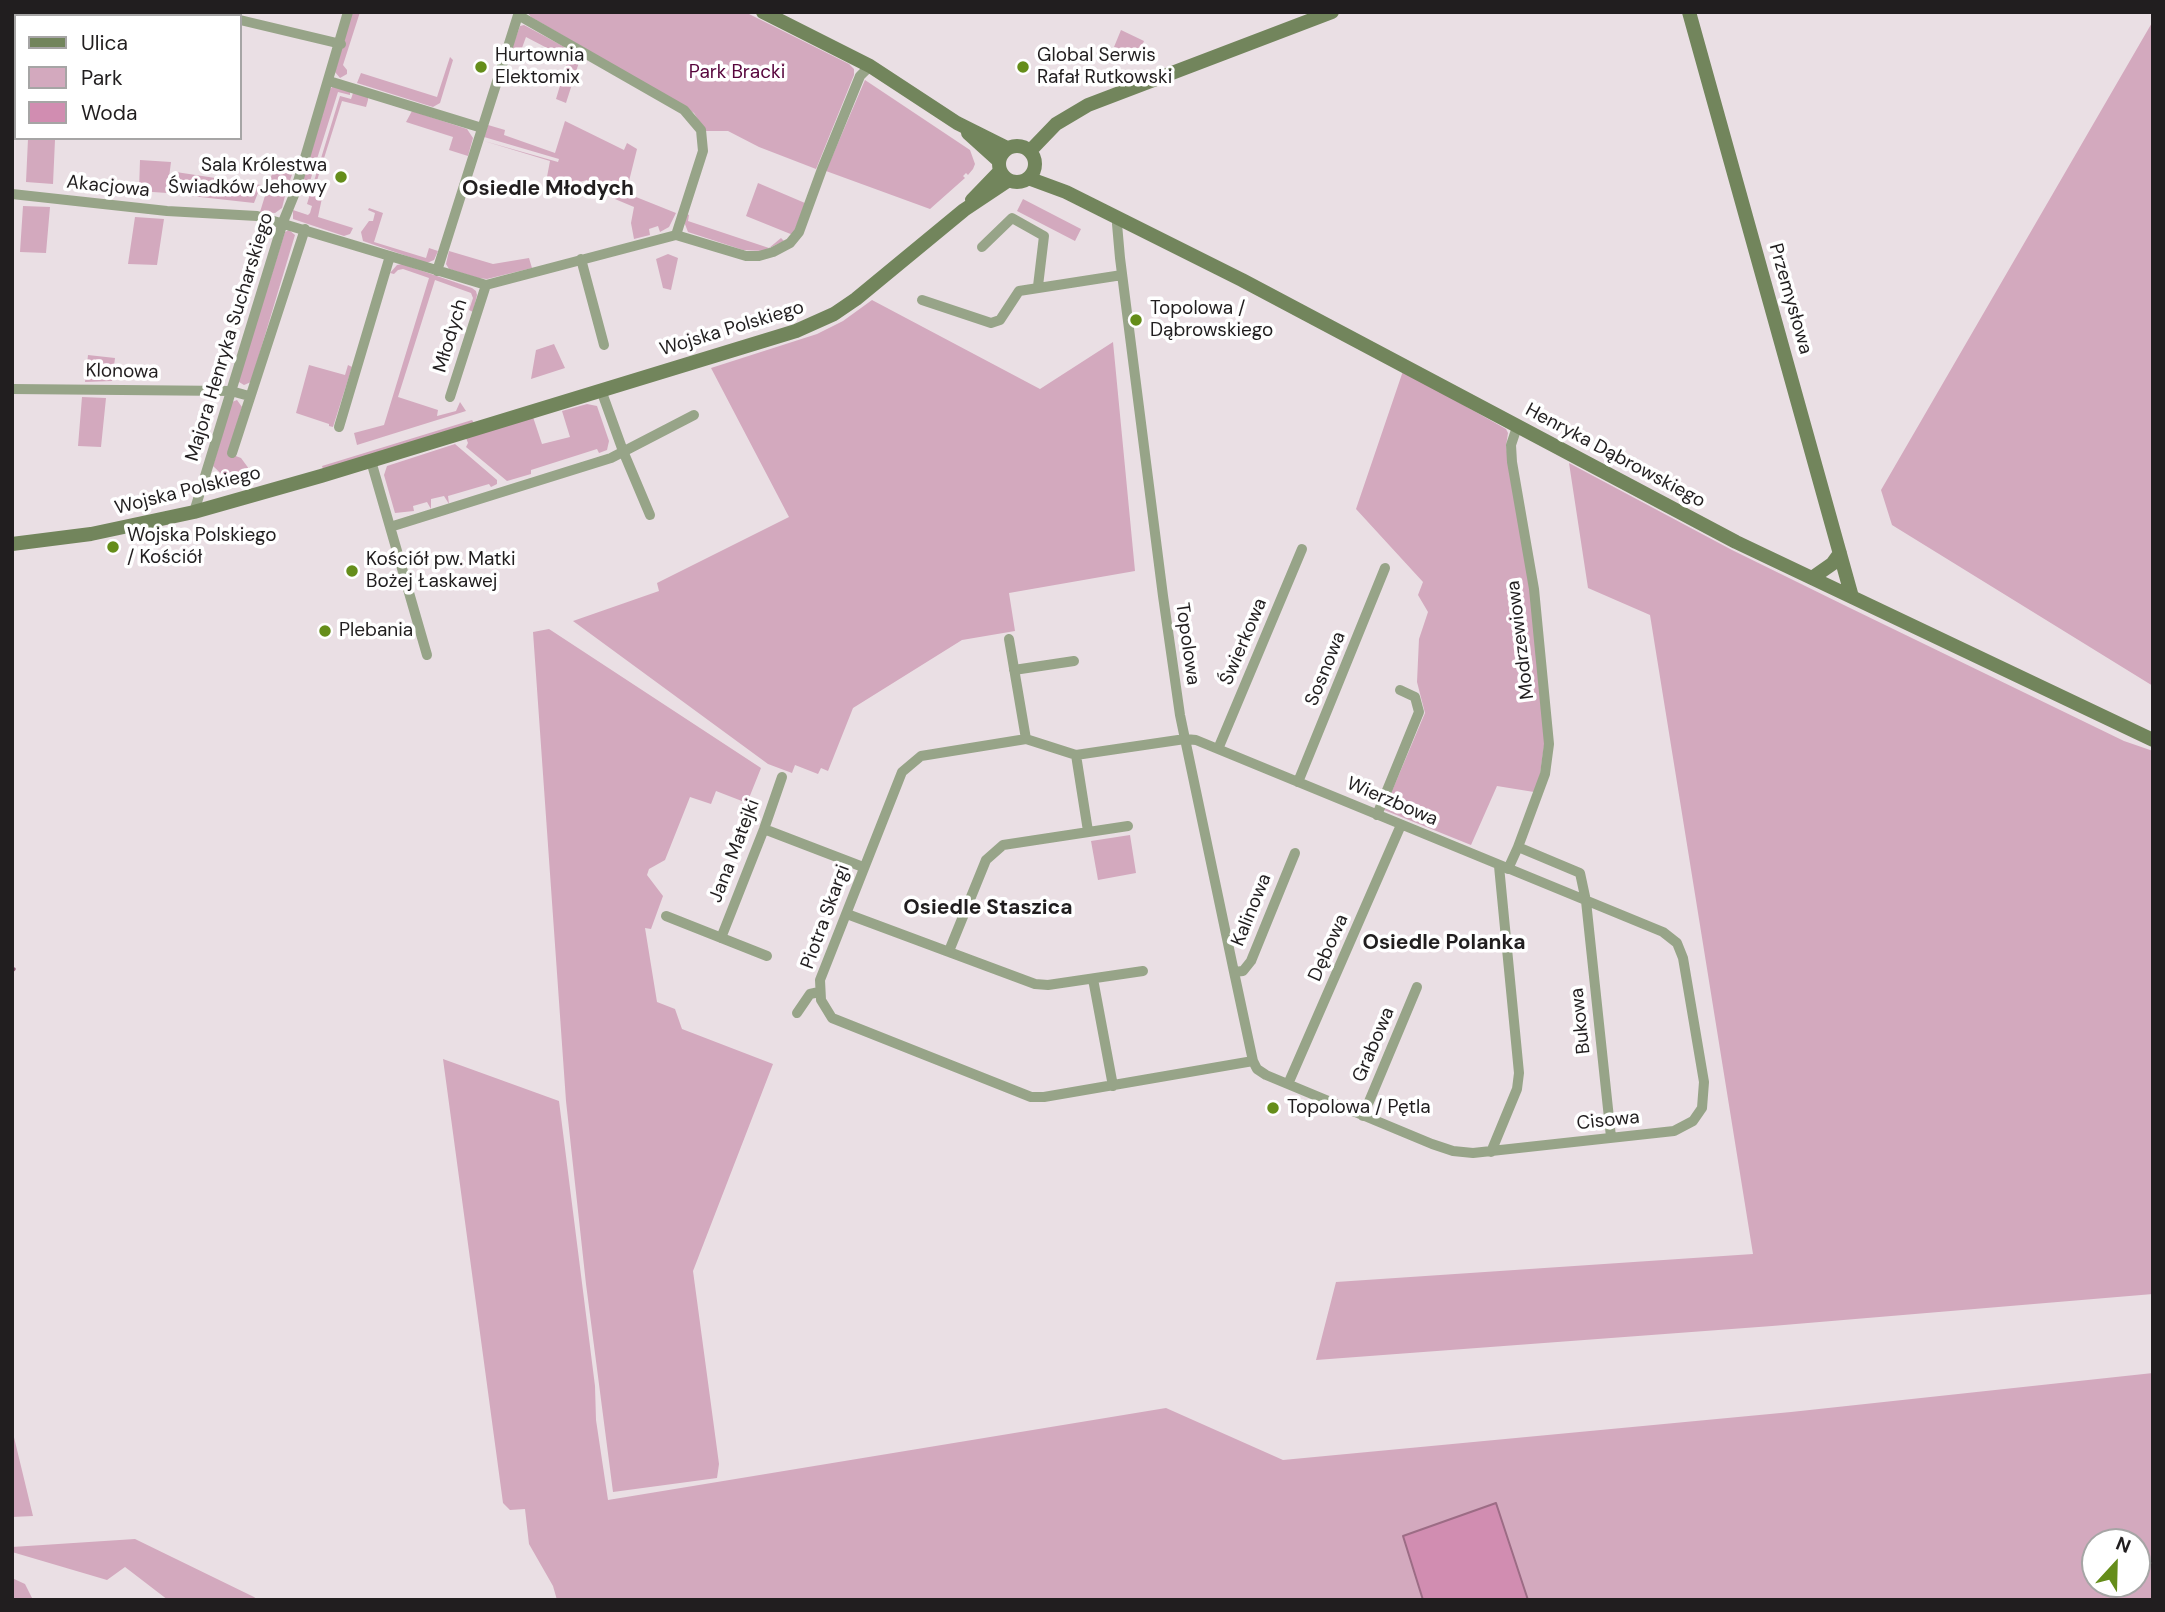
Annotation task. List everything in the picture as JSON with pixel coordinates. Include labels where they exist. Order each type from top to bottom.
[{"type":"street","name":"Majora Henryka Sucharskiego","points":[[194,512],[341,44],[348,12]]},
{"type":"street","points":[[764,12],[870,66],[957,122],[1019,182],[1032,173],[1034,156],[1019,145],[1004,165]]},
{"type":"street","points":[[1030,151],[1056,124],[1088,104],[1332,12]]},
{"type":"street","name":"Przemysłowa","points":[[1689,12],[1852,597]]},
{"type":"street","points":[[437,271],[519,14],[684,110],[701,130],[703,151],[676,235]]},
{"type":"street","points":[[242,20],[341,44]]},
{"type":"street","points":[[486,285],[676,235],[746,256],[773,252],[790,243],[799,232],[860,76],[870,66]]},
{"type":"street","points":[[328,80],[482,128]]},
{"type":"street","name":"Wojska Polskiego","points":[[12,544],[91,534],[194,512],[371,461],[817,323],[856,299],[964,210],[1004,165]]},
{"type":"street","name":"Henryka Dąbrowskiego","points":[[1032,173],[1368,345],[1736,542],[2153,740]]},
{"type":"street","name":"Akacjowa","points":[[12,194],[167,211],[257,216],[486,285]]},
{"type":"street","points":[[982,247],[1012,218],[1044,236],[1038,286]]},
{"type":"street","name":"Topolowa","points":[[1118,218],[1122,275],[1163,596],[1185,739],[1255,1065]]},
{"type":"street","points":[[232,453],[305,229]]},
{"type":"street","points":[[339,427],[390,256]]},
{"type":"street","points":[[581,259],[604,345]]},
{"type":"street","points":[[922,300],[991,323],[1000,320],[1019,291],[1122,275]]},
{"type":"street","name":"Młodych","points":[[450,397],[486,285]]},
{"type":"street","name":"Klonowa","points":[[12,389],[231,391],[249,396]]},
{"type":"street","points":[[601,390],[650,515]]},
{"type":"street","points":[[390,527],[593,464],[695,415]]},
{"type":"street","name":"Modrzewiowa","points":[[1504,868],[1518,847],[1545,774],[1549,744],[1534,589],[1512,462],[1511,445],[1517,427]]},
{"type":"street","points":[[371,461],[427,655]]},
{"type":"street","name":"Świerkowa","points":[[1218,749],[1302,549]]},
{"type":"street","points":[[1812,578],[1832,564],[1840,553]]},
{"type":"street","name":"Sosnowa","points":[[1298,782],[1385,568]]},
{"type":"street","points":[[1009,639],[1026,739]]},
{"type":"street","points":[[1014,670],[1074,661]]},
{"type":"street","points":[[1377,815],[1419,712],[1415,697],[1400,690]]},
{"type":"street","name":"Piotra Skargi","points":[[1185,739],[1076,755],[1026,739],[921,756],[902,772],[820,980],[819,992],[824,1007],[836,1021],[1031,1097],[1255,1065]]},
{"type":"street","name":"Wierzbowa","points":[[1185,739],[1196,740],[1586,901]]},
{"type":"street","points":[[1076,755],[1088,831]]},
{"type":"street","name":"Jana Matejki","points":[[721,937],[782,777]]},
{"type":"street","name":"Dębowa","points":[[1287,1084],[1401,825]]},
{"type":"street","points":[[949,951],[986,859],[1003,845],[1128,826]]},
{"type":"street","points":[[764,829],[863,867]]},
{"type":"street","name":"Bukowa","points":[[1518,847],[1580,873],[1586,901],[1611,1137]]},
{"type":"street","name":"Kalinowa","points":[[1234,972],[1244,971],[1251,961],[1295,853]]},
{"type":"street","points":[[1491,1152],[1517,1089],[1519,1073],[1504,868]]},
{"type":"street","name":"Cisowa","points":[[1255,1065],[1287,1084],[1453,1151],[1491,1152],[1674,1131],[1693,1121],[1702,1108],[1704,1082],[1683,958],[1677,943],[1663,932],[1586,901]]},
{"type":"street","points":[[847,914],[1035,984],[1048,985],[1143,971]]},
{"type":"street","points":[[666,916],[767,956]]},
{"type":"street","points":[[1093,979],[1112,1086]]},
{"type":"street","name":"Grabowa","points":[[1363,1116],[1417,987]]},
{"type":"street","points":[[797,1013],[810,995],[819,992]]},
{"type":"green space","points":[[352,12],[360,12],[343,65],[347,74],[340,78],[335,72]]},
{"type":"green space","name":"Park Bracki","points":[[527,12],[745,12],[849,64],[854,69],[854,75],[816,169],[759,147],[728,131],[705,131],[694,113],[531,17]]},
{"type":"green space","points":[[2153,21],[2153,686],[1892,525],[1881,490]]},
{"type":"green space","points":[[524,25],[581,56],[566,103],[556,99],[568,59],[526,37],[519,56],[510,53],[520,26]]},
{"type":"green space","points":[[1121,30],[1144,41],[1137,57],[1114,47]]},
{"type":"green space","points":[[450,57],[453,60],[440,103],[433,107],[357,83],[361,73],[437,97]]},
{"type":"green space","points":[[865,80],[970,150],[975,164],[973,169],[930,209],[826,171]]},
{"type":"green space","points":[[333,86],[350,92],[350,95],[338,92],[306,194],[299,193],[330,89]]},
{"type":"green space","points":[[353,93],[368,97],[366,107],[342,101],[314,190],[324,195],[311,191],[340,96],[351,99]]},
{"type":"green space","points":[[412,111],[467,129],[473,138],[468,156],[449,150],[453,137],[406,122]]},
{"type":"green space","points":[[565,121],[624,150],[627,143],[637,149],[626,193],[676,213],[669,227],[660,232],[658,226],[649,229],[650,235],[634,239],[631,223],[634,207],[591,189],[587,180],[563,186],[546,182],[550,161],[484,141],[558,162],[559,159],[484,137],[488,125],[505,130],[504,135],[555,153]]},
{"type":"green space","points":[[28,140],[55,140],[53,184],[26,182]]},
{"type":"green space","points":[[140,160],[171,162],[167,193],[139,191]]},
{"type":"green space","points":[[276,162],[295,166],[287,189],[269,183]]},
{"type":"green space","points":[[176,172],[261,185],[254,203],[173,194]]},
{"type":"green space","points":[[758,183],[805,203],[793,235],[746,216]]},
{"type":"green space","points":[[268,186],[286,192],[282,208],[275,213],[260,212]]},
{"type":"green space","points":[[310,194],[322,198],[318,217],[353,228],[350,234],[344,236],[293,219],[293,210],[308,215],[310,213],[312,206],[307,204]]},
{"type":"green space","points":[[1023,199],[1081,229],[1075,241],[1017,211]]},
{"type":"green space","points":[[23,206],[50,207],[46,253],[20,252]]},
{"type":"green space","points":[[369,208],[383,213],[374,242],[426,258],[429,248],[438,251],[434,260],[427,263],[363,241],[361,232],[369,221],[373,221],[375,213],[368,210]]},
{"type":"green space","points":[[685,213],[689,215],[688,221],[769,248],[781,238],[784,241],[763,251],[743,250],[688,232],[683,219]]},
{"type":"green space","points":[[135,217],[164,219],[157,265],[128,264]]},
{"type":"green space","points":[[289,230],[295,235],[251,382],[244,385],[239,382],[239,378],[285,232]]},
{"type":"green space","points":[[449,251],[493,264],[529,258],[532,268],[487,279],[478,278],[449,269],[446,264]]},
{"type":"green space","points":[[668,254],[678,258],[671,290],[663,288],[656,259]]},
{"type":"green space","points":[[402,264],[476,291],[473,312],[469,310],[473,298],[471,293],[435,280],[398,397],[438,410],[437,416],[456,411],[460,402],[466,411],[357,445],[354,433],[384,425],[429,278],[403,269],[394,274],[390,273],[397,265]]},
{"type":"green space","points":[[872,300],[1040,389],[1113,342],[1135,571],[1009,593],[1015,631],[962,640],[853,708],[828,771],[821,768],[818,774],[795,765],[792,773],[768,764],[573,621],[659,591],[657,583],[789,517],[711,368],[817,334],[843,321]]},
{"type":"green space","points":[[554,344],[565,368],[531,379],[536,350]]},
{"type":"green space","points":[[88,355],[115,358],[112,381],[85,382]]},
{"type":"green space","points":[[309,365],[345,375],[348,365],[352,367],[333,427],[296,413]]},
{"type":"green space","points":[[1403,371],[1506,429],[1506,446],[1531,593],[1545,739],[1539,781],[1534,792],[1497,786],[1471,845],[1384,810],[1425,713],[1417,682],[1419,639],[1428,612],[1418,595],[1423,582],[1356,509]]},
{"type":"green space","points":[[82,397],[106,398],[101,447],[78,446]]},
{"type":"green space","points":[[237,400],[242,407],[228,453],[241,458],[255,477],[232,484],[213,466],[232,402]]},
{"type":"green space","points":[[587,404],[597,406],[609,441],[607,450],[599,453],[597,449],[531,470],[531,474],[507,481],[466,447],[466,438],[533,417],[542,444],[570,437],[562,411]]},
{"type":"green space","points":[[472,420],[474,423],[323,469],[322,466]]},
{"type":"green space","points":[[455,444],[497,480],[497,484],[448,496],[449,504],[444,496],[431,499],[431,509],[427,502],[413,506],[414,511],[395,513],[384,475],[387,466]]},
{"type":"green space","points":[[1569,463],[1732,550],[2124,741],[2153,751],[2153,1294],[1316,1360],[1336,1282],[1753,1254],[1650,615],[1588,588]]},
{"type":"green space","points":[[549,629],[761,768],[747,803],[716,791],[711,804],[690,797],[665,860],[649,869],[647,875],[663,896],[651,929],[645,928],[657,1002],[675,1009],[682,1029],[773,1064],[693,1271],[719,1464],[717,1478],[613,1492],[566,1101],[533,632]]},
{"type":"green space","points":[[1130,835],[1136,873],[1098,880],[1091,841]]},
{"type":"green space","points":[[443,1059],[559,1101],[595,1386],[596,1420],[608,1500],[1166,1408],[1283,1460],[1791,1412],[2153,1373],[2153,1600],[557,1600],[553,1586],[529,1544],[525,1509],[510,1510],[503,1503]]},
{"type":"green space","points":[[12,1429],[33,1516],[12,1517]]},
{"type":"green space","points":[[135,1539],[258,1600],[168,1600],[125,1567],[107,1580],[12,1552],[12,1547]]},
{"type":"green space","points":[[12,1578],[25,1584],[33,1600],[12,1600]]},
{"type":"water","points":[[1496,1503],[1528,1600],[1423,1600],[1403,1536]]},
{"type":"place","name":"Hurtownia Elektomix","points":[[481,67]]},
{"type":"place","name":"Global Serwis Rafał Rutkowski","points":[[1023,67]]},
{"type":"place","name":"Sala Królestwa Świadków Jehowy","points":[[341,177]]},
{"type":"place","name":"Topolowa / Dąbrowskiego","points":[[1136,320]]},
{"type":"place","name":"Wojska Polskiego / Kościół","points":[[113,547]]},
{"type":"place","name":"Kościół pw. Matki Bożej Łaskawej","points":[[352,571]]},
{"type":"place","name":"Plebania","points":[[325,631]]},
{"type":"place","name":"Topolowa / Pętla","points":[[1273,1108]]},
{"type":"district","name":"Osiedle Młodych","points":[[548,189]]},
{"type":"district","name":"Osiedle Staszica","points":[[988,908]]},
{"type":"district","name":"Osiedle Polanka","points":[[1444,943]]}]
